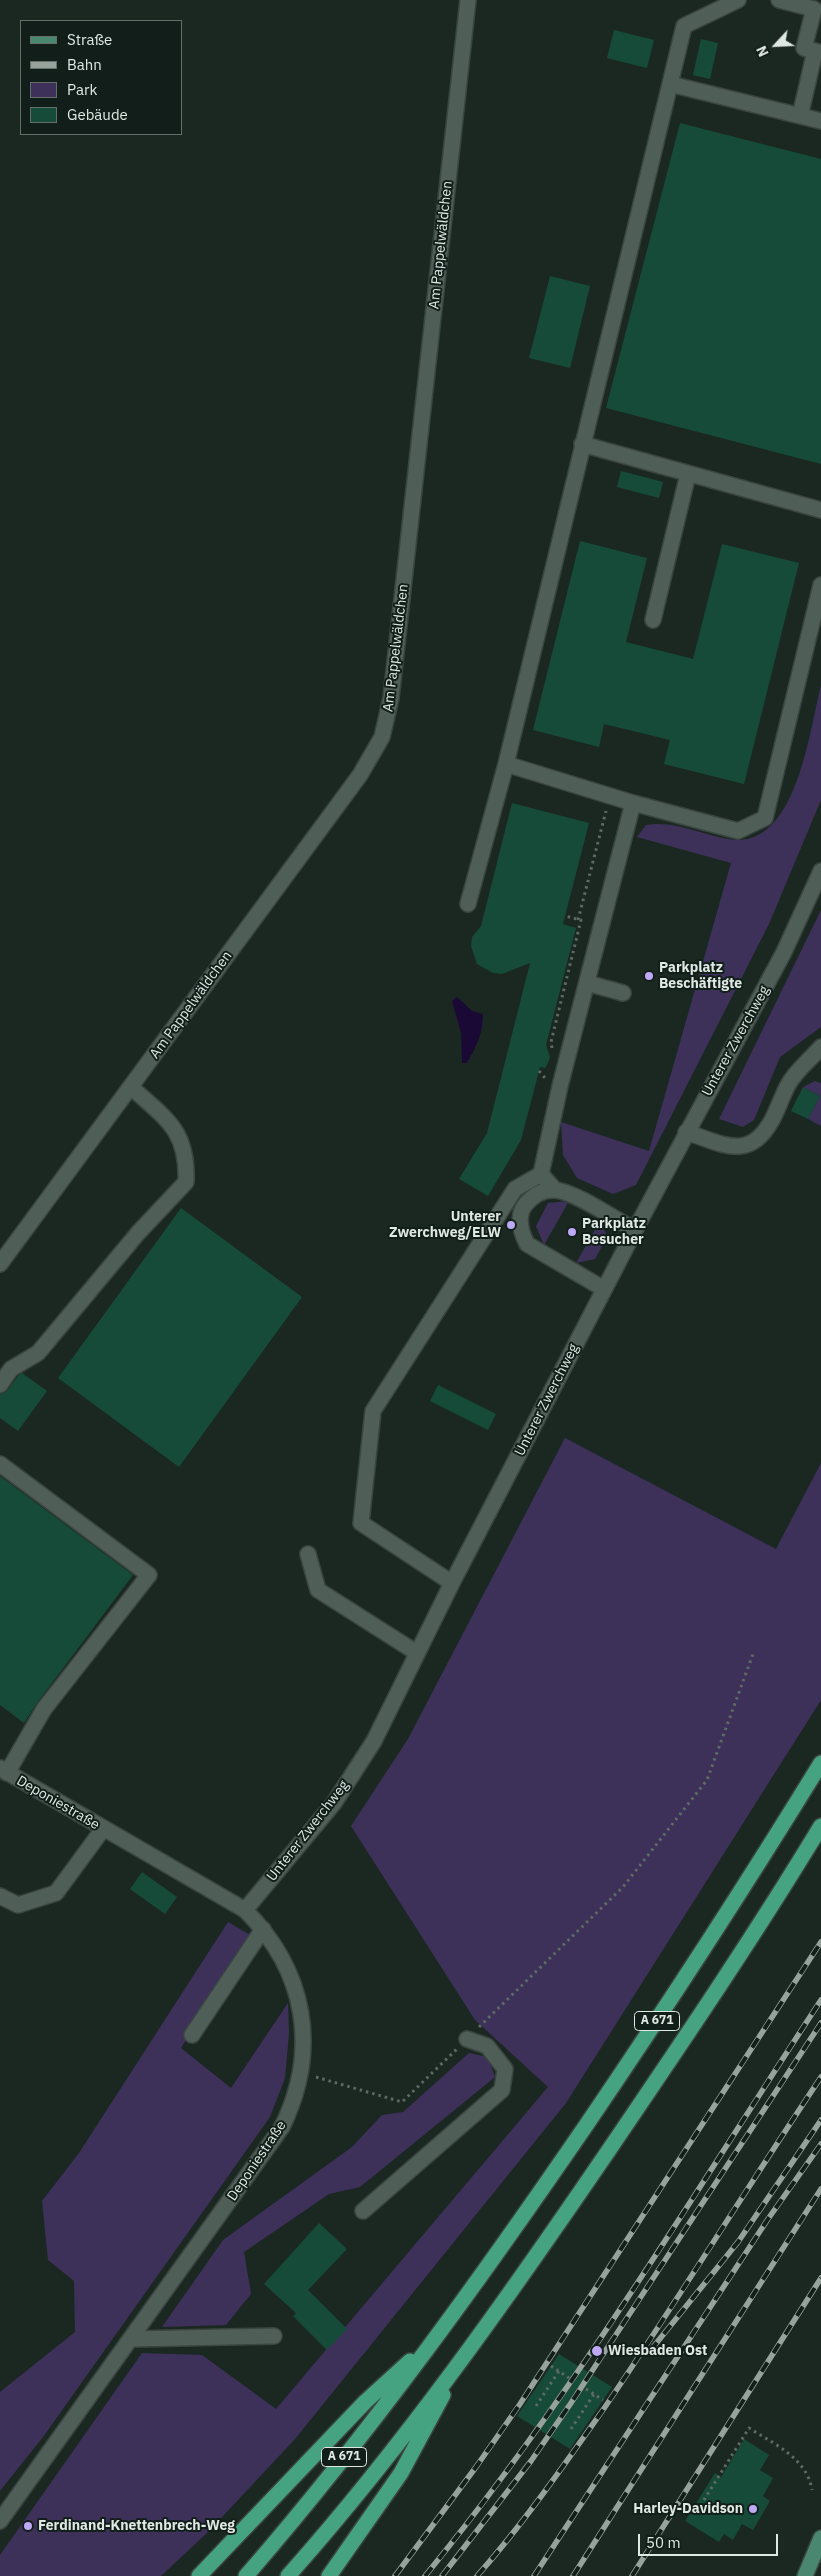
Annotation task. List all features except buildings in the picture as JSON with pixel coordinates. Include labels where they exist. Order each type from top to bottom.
[{"type":"highway","name":"A 671","points":[[246,2576],[300,2514],[439,2335],[675,1994],[821,1763]]},
{"type":"highway","name":"A 671","points":[[288,2576],[324,2535],[461,2361],[561,2220],[701,2014],[821,1826]]},
{"type":"highway","points":[[198,2576],[365,2402],[439,2335]]},
{"type":"highway","points":[[329,2576],[402,2473],[461,2361]]},
{"type":"main road","points":[[805,2576],[821,2538]]},
{"type":"street","name":"Am Pappelwäldchen","points":[[0,1264],[360,775],[382,737],[391,698],[468,0]]},
{"type":"street","points":[[468,904],[506,764],[684,26],[738,0]]},
{"type":"street","points":[[779,0],[814,9],[804,48],[818,52],[800,116]]},
{"type":"street","points":[[670,84],[821,121]]},
{"type":"street","points":[[582,444],[821,510]]},
{"type":"street","points":[[654,620],[688,474]]},
{"type":"street","points":[[506,764],[633,803],[738,831],[766,818],[821,585]]},
{"type":"street","points":[[452,1583],[360,1523],[372,1411],[516,1189],[541,1174],[633,803]]},
{"type":"street","name":"Unterer Zwerchweg","points":[[245,1910],[334,1803],[374,1741],[452,1583],[604,1289],[686,1132],[784,952],[821,871]]},
{"type":"street","points":[[587,983],[623,993]]},
{"type":"street","points":[[686,1132],[732,1146],[748,1145],[759,1140],[773,1119],[788,1082],[814,1062],[821,1047]]},
{"type":"street","points":[[0,1385],[10,1369],[38,1353],[138,1233],[186,1182],[187,1165],[182,1140],[171,1122],[130,1087]]},
{"type":"street","points":[[541,1174],[555,1190]]},
{"type":"street","points":[[604,1289],[527,1244],[521,1233],[520,1220],[523,1208],[531,1197],[542,1191],[555,1190],[568,1193],[635,1230]]},
{"type":"street","points":[[0,1464],[149,1575],[44,1709],[3,1770]]},
{"type":"street","points":[[308,1554],[318,1590],[417,1653]]},
{"type":"street","name":"Deponiestraße","points":[[0,2521],[282,2127],[290,2110],[301,2072],[303,2026],[300,2004],[285,1963],[263,1929],[245,1910],[3,1770]]},
{"type":"street","points":[[0,1896],[18,1905],[56,1894],[103,1829]]},
{"type":"street","points":[[192,2035],[263,1929]]},
{"type":"street","points":[[363,2211],[502,2090],[505,2069],[487,2046],[467,2038]]},
{"type":"street","points":[[132,2339],[274,2336]]},
{"type":"path","points":[[578,920],[610,796]]},
{"type":"path","points":[[554,1057],[551,1042],[581,920],[565,916]]},
{"type":"path","points":[[546,1077],[548,1071]]},
{"type":"path","points":[[301,2072],[402,2102],[623,1887],[707,1780],[753,1654]]},
{"type":"path","points":[[551,2366],[569,2378]]},
{"type":"path","points":[[536,2406],[559,2371]]},
{"type":"path","points":[[586,2389],[603,2400]]},
{"type":"path","points":[[571,2429],[594,2394]]},
{"type":"path","points":[[697,2511],[749,2428],[794,2456],[811,2484],[812,2490]]},
{"type":"green space","points":[[821,685],[821,800],[769,924],[636,1185],[613,1194],[577,1178],[563,1155],[561,1122],[649,1151],[731,863],[637,837],[646,825],[656,824],[677,826],[728,839],[751,838],[770,827],[784,808],[796,784],[811,731]]},
{"type":"green space","points":[[821,910],[821,1027],[780,1057],[754,1120],[743,1127],[719,1119]]},
{"type":"green space","points":[[815,1081],[821,1083],[821,1126],[808,1119],[820,1096],[803,1087]]},
{"type":"green space","points":[[569,1201],[544,1245],[536,1226],[548,1203]]},
{"type":"green space","points":[[601,1219],[607,1237],[595,1259],[576,1263]]},
{"type":"green space","points":[[565,1438],[776,1549],[821,1463],[821,1700],[566,2103],[295,2439],[208,2532],[161,2576],[0,2576],[0,2555],[142,2353],[202,2355],[276,2409],[548,2087],[475,2020],[351,1826],[408,1739]]},
{"type":"green space","points":[[228,1922],[252,1936],[181,2048],[231,2088],[288,2003],[289,2033],[285,2078],[270,2117],[43,2437],[0,2491],[0,2392],[75,2332],[74,2281],[48,2260],[42,2201],[79,2153]]},
{"type":"green space","points":[[469,2053],[488,2057],[495,2077],[360,2187],[329,2194],[244,2252],[251,2294],[226,2325],[162,2327],[223,2240],[352,2147],[382,2115],[403,2112]]},
{"type":"shaded area","points":[[457,997],[472,1011],[483,1014],[480,1034],[467,1063],[462,1063],[461,1033],[452,1001]]},
{"type":"railway","points":[[395,2576],[520,2404],[821,1942]]},
{"type":"railway","points":[[425,2576],[479,2508],[582,2366],[821,2000]]},
{"type":"railway","points":[[442,2576],[531,2461],[571,2403],[821,2023]]},
{"type":"railway","points":[[477,2576],[527,2515],[605,2407],[821,2077]]},
{"type":"railway","points":[[650,2351],[738,2242],[821,2120]]},
{"type":"railway","points":[[534,2576],[768,2219],[821,2144]]},
{"type":"railway","points":[[573,2576],[821,2189]]},
{"type":"railway","points":[[632,2576],[821,2278]]},
{"type":"place","name":"Parkplatz Beschäftigte","points":[[649,976]]},
{"type":"place","name":"Unterer Zwerchweg/ELW","points":[[511,1225]]},
{"type":"place","name":"Parkplatz Besucher","points":[[572,1232]]},
{"type":"place","name":"Wiesbaden Ost","points":[[597,2351]]},
{"type":"place","name":"Harley-Davidson","points":[[753,2509]]},
{"type":"place","name":"Ferdinand-Knettenbrech-Weg","points":[[28,2526]]}]
